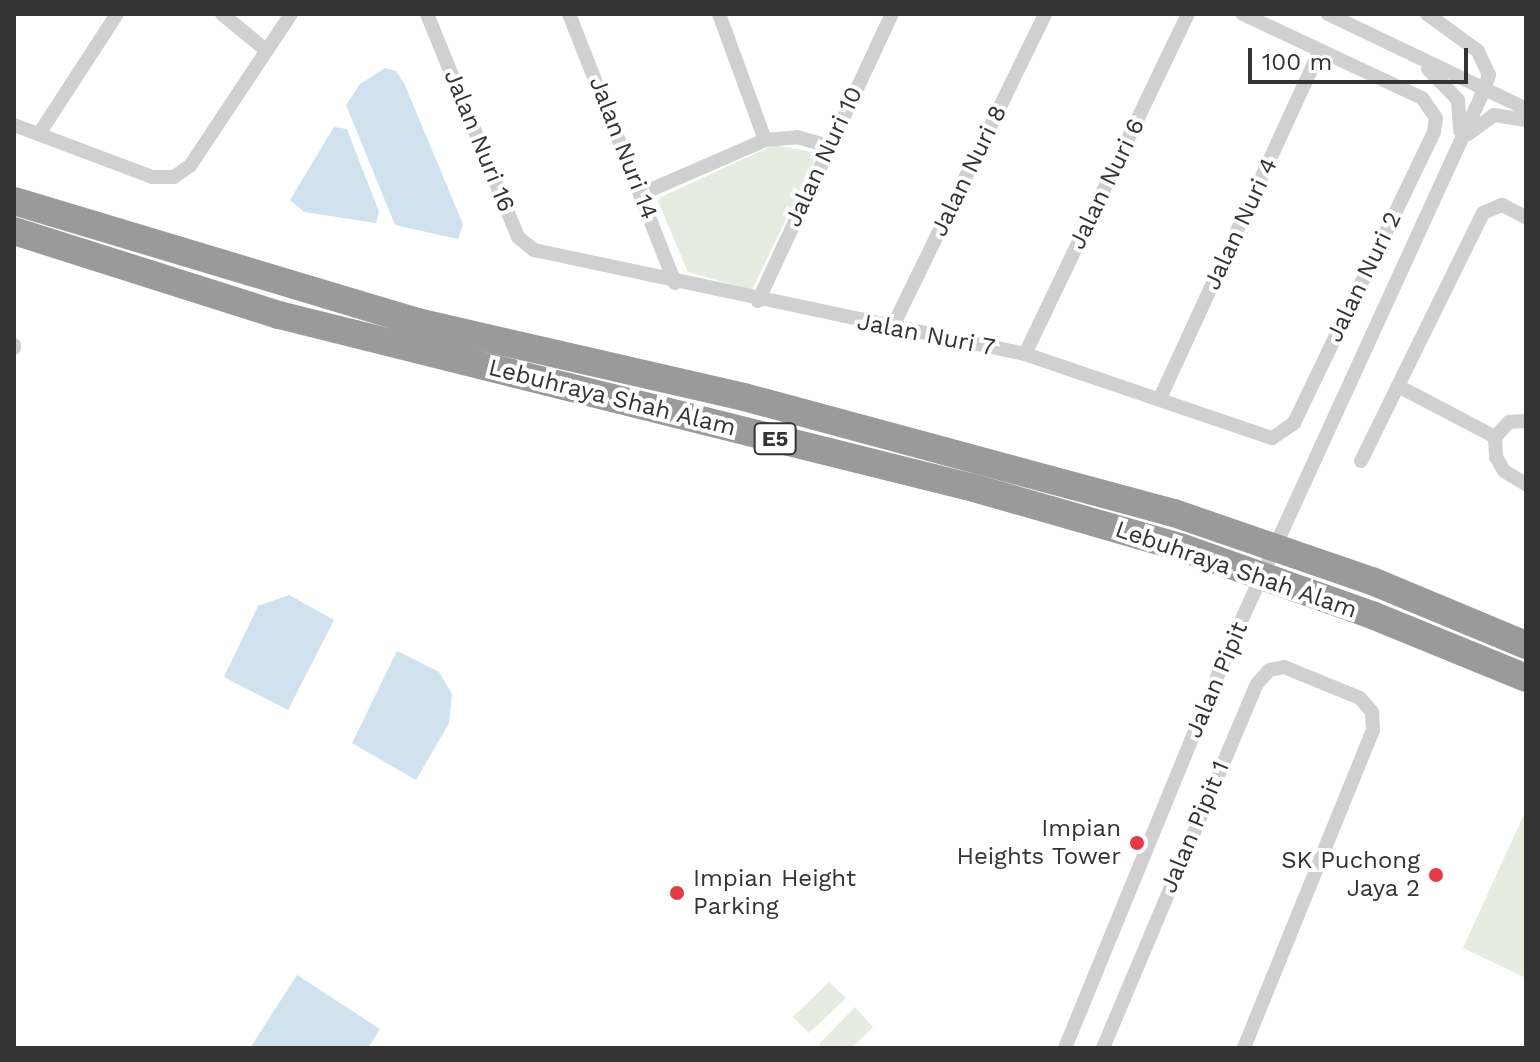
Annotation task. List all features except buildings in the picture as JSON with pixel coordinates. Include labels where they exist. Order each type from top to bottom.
[{"type":"highway","name":"Lebuhraya Shah Alam","points":[[14,201],[417,322],[744,397],[1174,513],[1372,581],[1526,645]]},
{"type":"highway","name":"Lebuhraya Shah Alam","points":[[14,231],[279,315],[974,488],[1166,543],[1372,615],[1526,678]]},
{"type":"street","points":[[39,134],[117,14]]},
{"type":"street","points":[[222,14],[267,51]]},
{"type":"street","points":[[14,125],[152,177],[174,177],[190,166],[291,14]]},
{"type":"street","name":"Jalan Nuri 16","points":[[427,14],[518,237],[546,253]]},
{"type":"street","name":"Jalan Nuri 14","points":[[569,14],[675,283]]},
{"type":"street","points":[[719,14],[765,140]]},
{"type":"street","name":"Jalan Nuri 10","points":[[758,301],[892,14]]},
{"type":"street","name":"Jalan Nuri 8","points":[[892,328],[1045,14]]},
{"type":"street","name":"Jalan Nuri 6","points":[[1025,354],[1188,14]]},
{"type":"street","points":[[1243,14],[1320,51]]},
{"type":"street","points":[[1328,14],[1526,109]]},
{"type":"street","points":[[1427,14],[1478,51],[1489,75],[1484,90]]},
{"type":"street","name":"Jalan Nuri 2","points":[[1294,423],[1434,132],[1436,118],[1422,98],[1320,51]]},
{"type":"street","name":"Jalan Nuri 4","points":[[1161,396],[1320,51]]},
{"type":"street","points":[[1405,52],[1458,100],[1459,143]]},
{"type":"street","name":"Jalan Pipit","points":[[1065,1048],[1236,632],[1484,90]]},
{"type":"street","name":"Jalan Pipit","points":[[1459,143],[1494,115],[1526,120]]},
{"type":"street","points":[[641,194],[765,140],[797,137],[828,146]]},
{"type":"street","points":[[1361,461],[1483,213],[1502,205],[1526,217]]},
{"type":"street","name":"Jalan Nuri 7","points":[[546,253],[758,301],[1025,354],[1161,396],[1272,438],[1294,423]]},
{"type":"street","points":[[1398,386],[1495,437]]},
{"type":"street","points":[[1526,421],[1509,422],[1495,437],[1496,457],[1504,471],[1526,484]]},
{"type":"street","name":"Jalan Pipit 1","points":[[1103,1048],[1257,684],[1269,670],[1284,667],[1360,698],[1372,712],[1373,730],[1244,1048]]},
{"type":"shaded area","points":[[774,145],[818,153],[752,290],[688,272],[657,199]]},
{"type":"shaded area","points":[[1526,810],[1526,978],[1463,948]]},
{"type":"shaded area","points":[[829,982],[846,998],[809,1033],[793,1017]]},
{"type":"shaded area","points":[[855,1007],[873,1027],[852,1048],[823,1048],[819,1044]]},
{"type":"water","points":[[385,68],[396,71],[404,83],[463,224],[458,239],[395,225],[346,105],[360,84]]},
{"type":"water","points":[[334,127],[347,129],[379,212],[376,223],[304,212],[290,200]]},
{"type":"water","points":[[289,595],[334,620],[288,710],[224,677],[258,606]]},
{"type":"water","points":[[397,651],[439,672],[452,694],[449,723],[416,780],[352,743]]},
{"type":"water","points":[[297,975],[380,1029],[368,1048],[250,1048]]},
{"type":"place","name":"Impian Heights Tower","points":[[1137,843]]},
{"type":"place","name":"SK Puchong Jaya 2","points":[[1436,875]]},
{"type":"place","name":"Impian Height Parking","points":[[677,893]]}]
